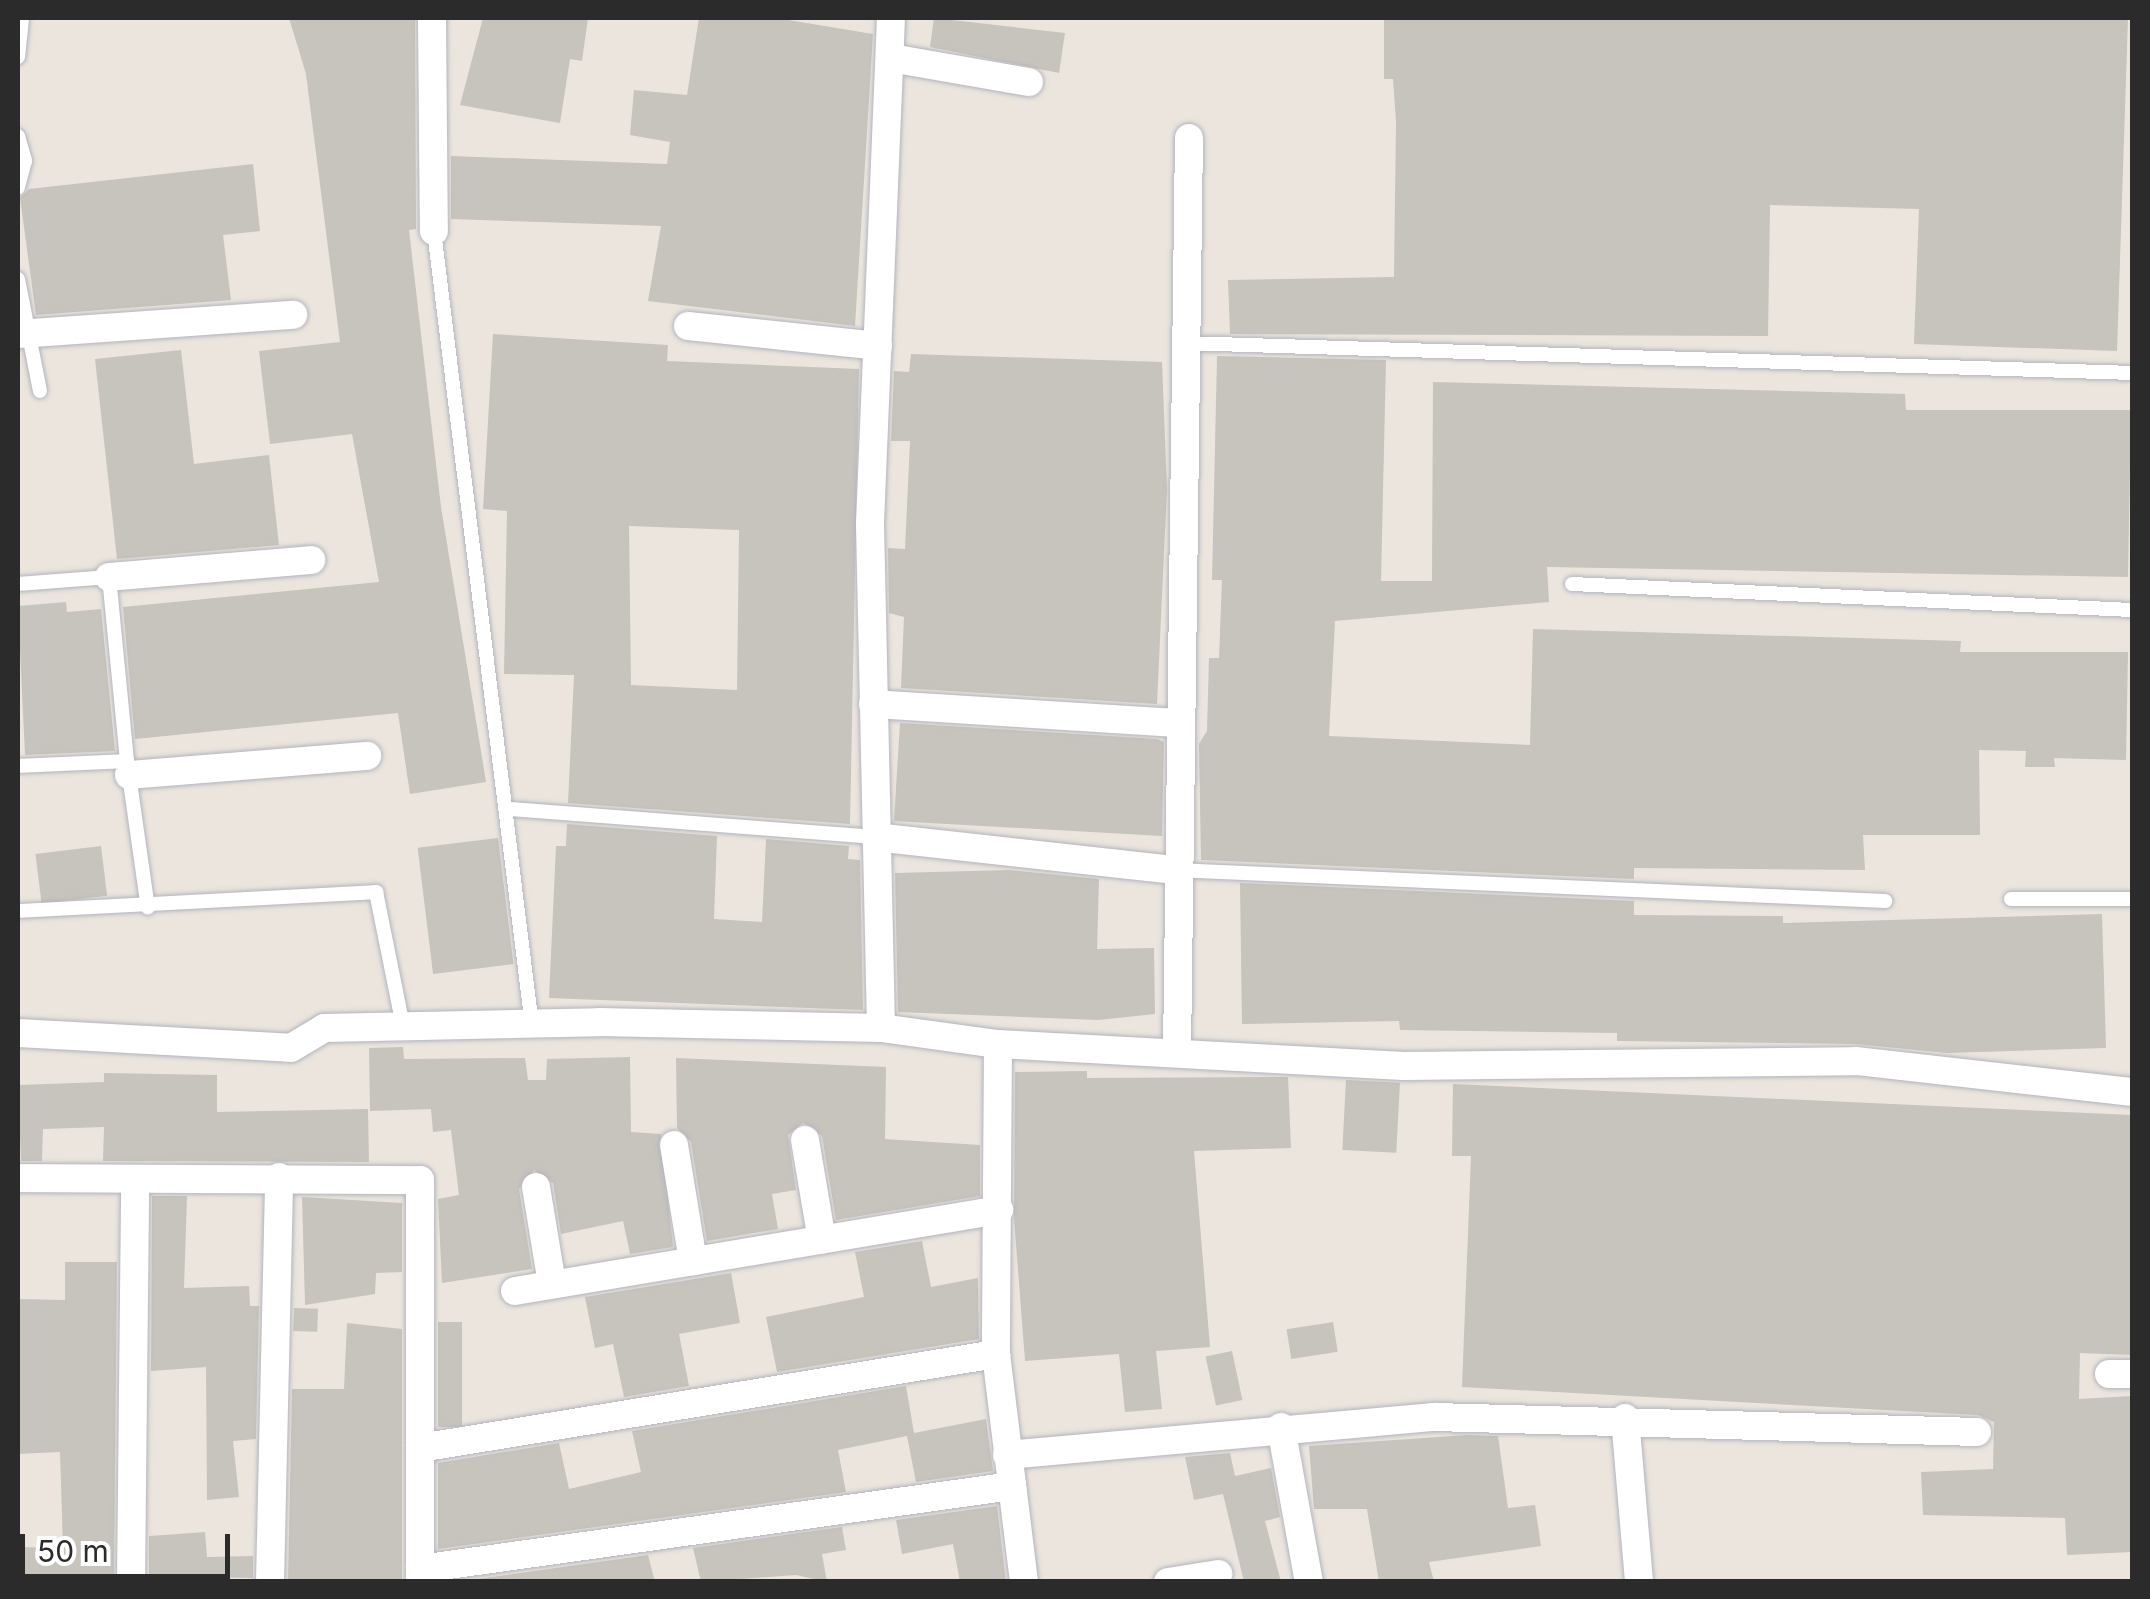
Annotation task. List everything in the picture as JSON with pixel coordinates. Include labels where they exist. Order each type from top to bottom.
[{"type":"street","points":[[432,18],[434,232]]},
{"type":"street","points":[[881,1028],[873,704],[878,346],[892,18]]},
{"type":"street","points":[[891,58],[1029,82]]},
{"type":"street","points":[[1177,1054],[1174,870],[1188,138]]},
{"type":"street","points":[[23,334],[292,315]]},
{"type":"street","points":[[688,326],[878,346]]},
{"type":"street","points":[[109,577],[312,560]]},
{"type":"street","points":[[873,704],[1178,723]]},
{"type":"street","points":[[128,768],[367,756]]},
{"type":"street","points":[[876,838],[1174,870]]},
{"type":"street","points":[[18,1033],[292,1048],[324,1028],[881,1028],[998,1044],[1403,1066],[1856,1061],[2132,1092]]},
{"type":"street","points":[[998,1044],[996,1354],[1024,1582]]},
{"type":"street","points":[[805,1140],[822,1240]]},
{"type":"street","points":[[674,1145],[693,1261]]},
{"type":"street","points":[[270,1582],[280,1176]]},
{"type":"street","points":[[18,1178],[280,1176],[420,1180],[420,1575],[1012,1486]]},
{"type":"street","points":[[131,1582],[135,1179]]},
{"type":"street","points":[[536,1188],[552,1284]]},
{"type":"street","points":[[515,1290],[999,1210]]},
{"type":"street","points":[[420,1448],[996,1354]]},
{"type":"street","points":[[1007,1455],[1281,1427],[1625,1418],[1977,1432]]},
{"type":"street","points":[[1625,1418],[1640,1582]]},
{"type":"street","points":[[1281,1427],[1310,1582]]},
{"type":"street","points":[[1168,1582],[1218,1574]]},
{"type":"lane","points":[[18,57],[22,18]]},
{"type":"lane","points":[[18,136],[25,161],[18,188]]},
{"type":"lane","points":[[434,232],[511,809],[532,1027]]},
{"type":"lane","points":[[18,279],[23,334],[40,391]]},
{"type":"lane","points":[[1184,343],[2132,373]]},
{"type":"lane","points":[[18,584],[109,577],[128,768],[148,908]]},
{"type":"lane","points":[[1572,584],[2132,610]]},
{"type":"lane","points":[[18,766],[128,768]]},
{"type":"lane","points":[[511,809],[876,838]]},
{"type":"lane","points":[[1174,870],[1885,901]]},
{"type":"lane","points":[[18,911],[148,908],[376,892],[403,1026]]},
{"type":"lane","points":[[2011,899],[2132,899]]},
{"type":"building","points":[[289,18],[415,18],[416,229],[409,230],[441,507],[486,782],[410,794],[398,713],[135,739],[123,607],[379,582],[352,434],[270,444],[259,351],[340,342],[306,74]]},
{"type":"building","points":[[483,18],[588,18],[582,61],[570,59],[560,123],[460,105]]},
{"type":"building","points":[[699,18],[776,18],[873,34],[855,326],[648,301],[661,226],[451,219],[451,156],[667,164],[670,142],[630,135],[634,90],[687,95]]},
{"type":"building","points":[[934,18],[1065,33],[1059,73],[930,47]]},
{"type":"building","points":[[1384,18],[2128,18],[2117,351],[1914,344],[1919,209],[1770,205],[1768,336],[1230,334],[1228,280],[1394,277],[1396,122],[1393,79],[1384,79]]},
{"type":"building","points":[[253,164],[260,231],[223,235],[231,300],[36,315],[20,198],[29,189]]},
{"type":"building","points":[[493,334],[668,345],[667,361],[859,369],[850,824],[568,803],[574,675],[504,674],[507,511],[483,509]],"holes":[[[629,526],[739,530],[737,690],[631,685]]]},
{"type":"building","points":[[181,350],[194,464],[269,455],[279,545],[117,559],[95,359]]},
{"type":"building","points":[[911,354],[1162,362],[1167,489],[1157,704],[901,688],[904,617],[889,613],[888,548],[905,549],[910,441],[891,441],[894,371],[909,372]]},
{"type":"building","points":[[1217,356],[1386,360],[1381,581],[1432,581],[1433,382],[1905,394],[1906,410],[2131,410],[2128,577],[1547,567],[1549,602],[1335,621],[1329,736],[1530,745],[1533,629],[1961,641],[1960,652],[2128,652],[2126,760],[2054,758],[2055,767],[2025,767],[2026,751],[1979,750],[1980,835],[1863,835],[1865,870],[1634,868],[1634,879],[1201,860],[1199,744],[1207,731],[1209,658],[1219,658],[1222,580],[1212,580]]},
{"type":"building","points":[[66,602],[67,612],[101,609],[115,751],[25,755],[18,606]]},
{"type":"building","points":[[900,723],[1164,742],[1162,836],[894,821]]},
{"type":"building","points":[[567,824],[717,836],[714,919],[762,922],[766,839],[849,846],[848,859],[860,860],[863,1010],[549,998],[556,846],[566,846]]},
{"type":"building","points":[[498,838],[513,964],[433,974],[418,848]]},
{"type":"building","points":[[101,846],[107,896],[42,904],[35,854]]},
{"type":"building","points":[[1009,870],[1099,879],[1097,949],[1154,948],[1155,1014],[1098,1020],[898,1012],[895,873]]},
{"type":"building","points":[[1240,883],[1634,901],[1634,915],[1783,916],[1783,923],[2102,914],[2106,1048],[1947,1053],[1856,1044],[1617,1041],[1617,1033],[1400,1030],[1399,1021],[1242,1024]]},
{"type":"building","points":[[403,1047],[404,1059],[525,1058],[528,1080],[546,1080],[547,1059],[630,1057],[631,1132],[661,1134],[673,1247],[630,1254],[623,1221],[561,1234],[553,1183],[534,1170],[519,1189],[532,1269],[442,1283],[438,1199],[459,1195],[451,1130],[433,1132],[431,1109],[370,1111],[369,1048]]},
{"type":"building","points":[[676,1058],[886,1067],[885,1139],[980,1145],[980,1196],[836,1220],[822,1136],[803,1123],[788,1135],[796,1190],[772,1194],[778,1229],[707,1241],[691,1142],[677,1128]]},
{"type":"building","points":[[1087,1071],[1087,1078],[1288,1077],[1291,1148],[1194,1151],[1210,1347],[1156,1351],[1162,1409],[1125,1412],[1119,1354],[1025,1361],[1014,1218],[1015,1072]]},
{"type":"building","points":[[104,1073],[217,1075],[217,1112],[368,1109],[369,1162],[103,1161],[104,1127],[43,1129],[42,1161],[21,1161],[18,1085],[104,1082]]},
{"type":"building","points":[[1346,1080],[1400,1083],[1396,1153],[1342,1150]]},
{"type":"building","points":[[1453,1084],[2132,1115],[2132,1355],[2080,1353],[2079,1399],[2132,1396],[2132,1552],[2067,1555],[2065,1518],[1923,1515],[1921,1472],[1993,1469],[1994,1422],[1978,1415],[1462,1387],[1471,1156],[1452,1156]]},
{"type":"building","points":[[152,1196],[187,1196],[184,1288],[249,1286],[250,1306],[259,1306],[256,1439],[233,1441],[239,1497],[207,1500],[206,1367],[151,1371]]},
{"type":"building","points":[[302,1197],[402,1203],[402,1272],[376,1273],[375,1294],[305,1305]]},
{"type":"building","points":[[922,1241],[931,1287],[978,1278],[979,1339],[777,1372],[766,1317],[864,1297],[855,1252]]},
{"type":"building","points":[[65,1262],[117,1262],[114,1576],[18,1582],[18,1547],[63,1548],[60,1452],[18,1454],[18,1299],[65,1300]]},
{"type":"building","points":[[731,1273],[740,1323],[679,1334],[689,1386],[624,1397],[613,1344],[595,1348],[585,1297]]},
{"type":"building","points":[[294,1308],[318,1309],[317,1332],[293,1331]]},
{"type":"building","points":[[438,1322],[462,1322],[462,1427],[438,1427]]},
{"type":"building","points":[[1333,1322],[1338,1352],[1291,1359],[1287,1329]]},
{"type":"building","points":[[347,1323],[402,1329],[402,1582],[288,1582],[292,1389],[344,1389]]},
{"type":"building","points":[[1232,1351],[1242,1400],[1216,1406],[1206,1357]]},
{"type":"building","points":[[906,1386],[914,1433],[986,1419],[993,1471],[916,1482],[907,1436],[838,1450],[846,1492],[438,1549],[438,1463],[559,1443],[569,1489],[641,1472],[632,1431]]},
{"type":"building","points":[[1498,1436],[1508,1508],[1535,1505],[1541,1546],[1429,1562],[1434,1582],[1379,1582],[1367,1509],[1314,1509],[1309,1446]]},
{"type":"building","points":[[1230,1453],[1235,1476],[1271,1468],[1280,1517],[1265,1521],[1281,1582],[1244,1582],[1223,1494],[1194,1500],[1185,1457]]},
{"type":"building","points":[[997,1506],[1006,1582],[960,1582],[953,1544],[902,1554],[896,1520]]},
{"type":"building","points":[[842,1527],[846,1550],[822,1554],[827,1582],[796,1575],[701,1582],[693,1548]]},
{"type":"building","points":[[205,1532],[207,1557],[253,1556],[253,1578],[149,1576],[149,1536]]},
{"type":"building","points":[[648,1555],[655,1582],[457,1582]]}]
